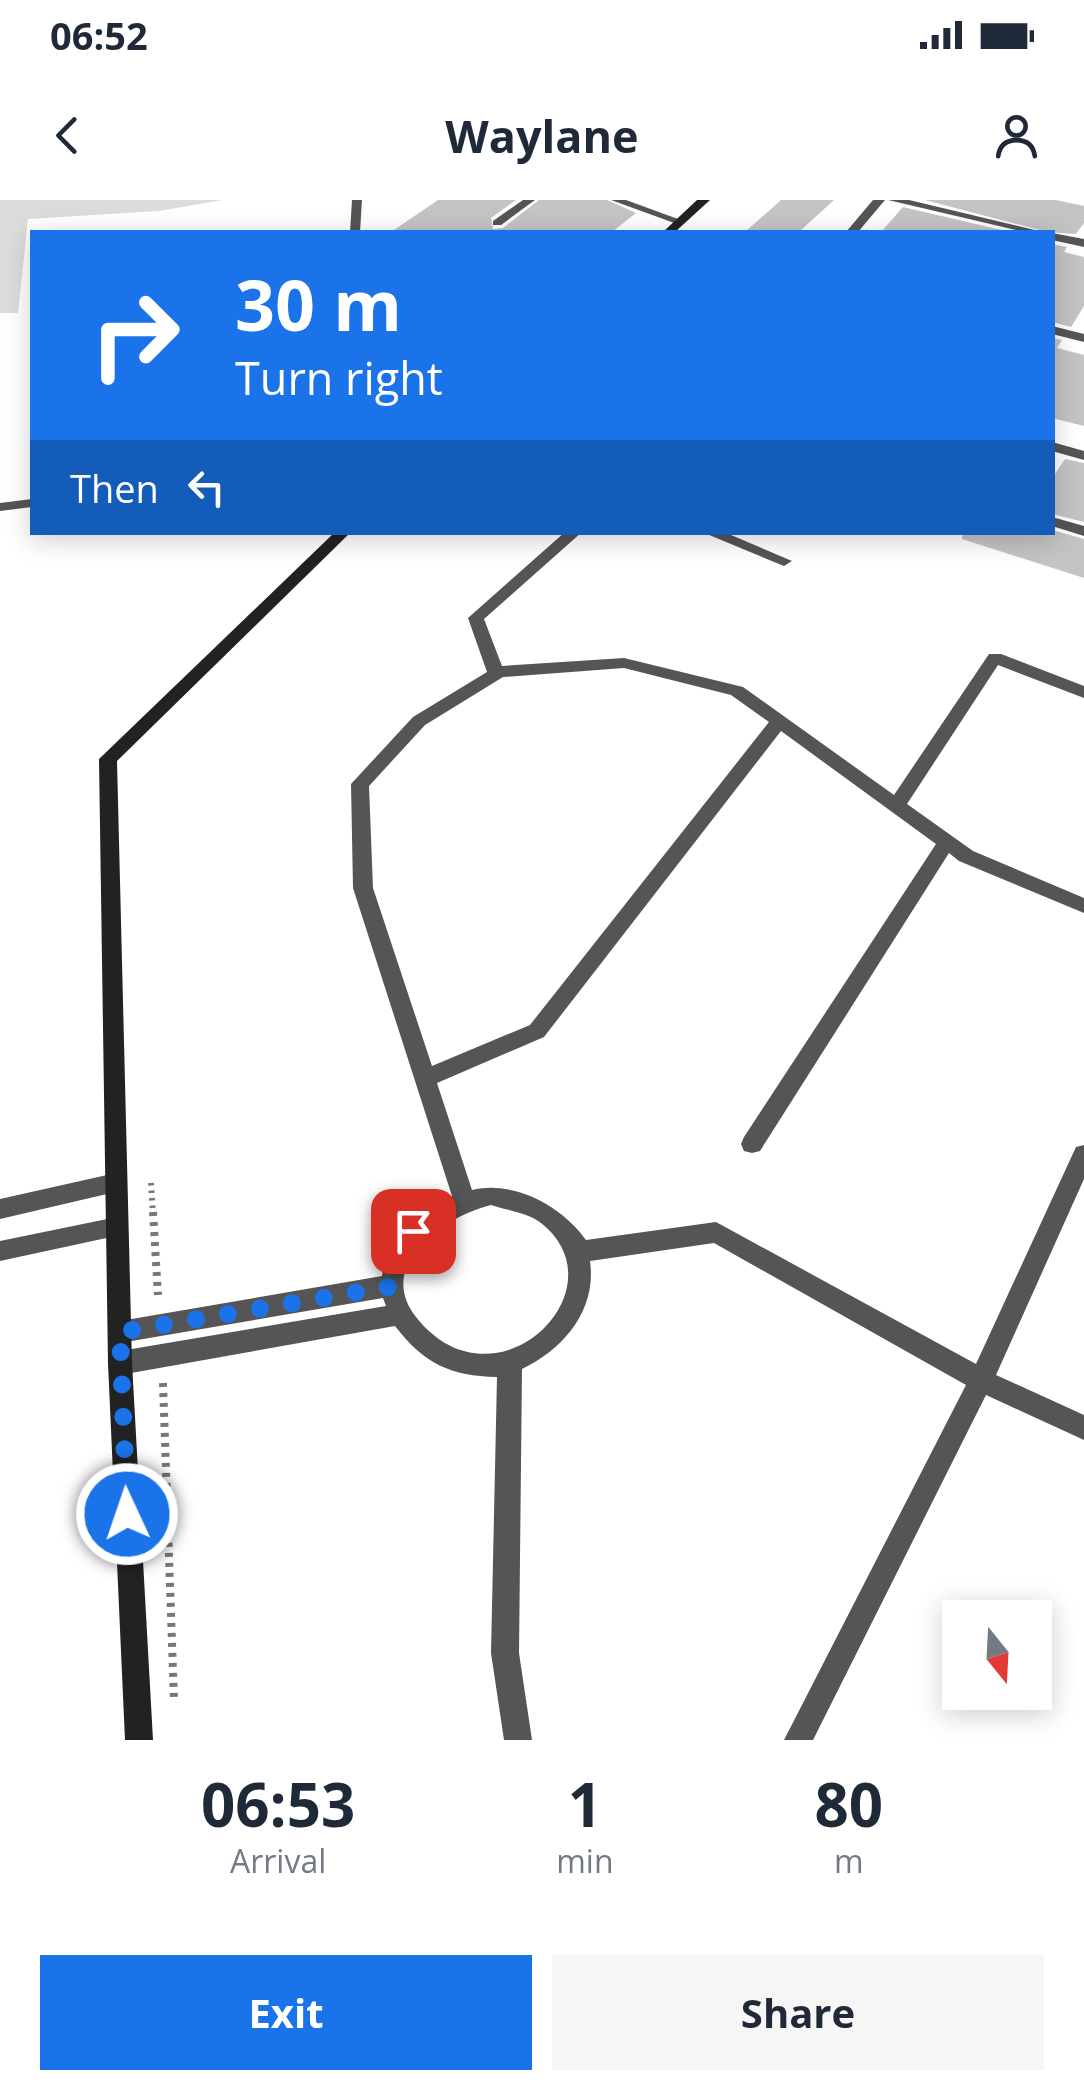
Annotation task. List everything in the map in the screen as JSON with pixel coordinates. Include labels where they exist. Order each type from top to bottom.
[{"type":"street","points":[[671,230],[704,200]]},
{"type":"street","points":[[854,230],[879,200]]},
{"type":"street","points":[[894,200],[1028,230]]},
{"type":"street","points":[[1055,237],[1084,243]]},
{"type":"street","points":[[1055,331],[1084,338]]},
{"type":"street","points":[[1055,447],[1084,456]]},
{"type":"street","points":[[0,507],[30,503]]},
{"type":"street","points":[[1055,522],[1084,531]]},
{"type":"street","points":[[139,1740],[120,1362],[108,759],[341,535]]},
{"type":"street","points":[[496,674],[476,618],[572,535]]},
{"type":"street","points":[[717,535],[784,561]]},
{"type":"street","points":[[896,806],[995,658],[1084,692]]},
{"type":"street","points":[[464,1198],[363,888],[360,784],[418,721],[496,674],[624,664],[737,690],[966,856],[1084,906]]},
{"type":"street","points":[[424,1079],[537,1031],[778,720]]},
{"type":"street","points":[[752,1144],[947,842]]},
{"type":"street","points":[[798,1740],[982,1380],[1084,1154]]},
{"type":"street","points":[[0,1209],[116,1183]]},
{"type":"street","points":[[464,1198],[520,1200],[544,1211],[565,1229],[578,1252],[582,1278],[578,1304],[564,1329],[540,1350],[510,1363],[476,1365],[445,1357],[418,1339],[401,1314],[394,1286],[398,1257],[413,1231],[436,1211],[464,1198]]},
{"type":"street","points":[[0,1251],[118,1226]]},
{"type":"street","points":[[578,1252],[716,1232],[982,1380],[1084,1428]]},
{"type":"street","points":[[120,1332],[394,1286]]},
{"type":"street","points":[[120,1362],[401,1314]]},
{"type":"street","points":[[510,1363],[505,1654],[518,1740]]},
{"type":"lane","points":[[354,230],[357,200]]},
{"type":"lane","points":[[497,224],[530,200]]},
{"type":"lane","points":[[616,200],[680,222]]},
{"type":"path","points":[[150,1166],[160,1325]]},
{"type":"path","points":[[162,1356],[175,1721]]},
{"type":"shaded area","points":[[0,200],[223,200],[159,211],[28,219],[18,313],[0,313]]},
{"type":"building","points":[[438,200],[516,200],[491,218],[493,229],[503,228],[539,200],[607,200],[636,213],[615,230],[394,230]]},
{"type":"building","points":[[781,200],[834,200],[801,230],[747,230]]},
{"type":"building","points":[[925,200],[1056,200],[1084,206],[1084,223],[1076,234],[1039,230]]},
{"type":"building","points":[[903,207],[1001,230],[883,230]]},
{"type":"building","points":[[1055,245],[1067,247],[1064,252],[1084,257],[1084,306],[1071,327],[1055,323]]},
{"type":"building","points":[[1055,339],[1062,340],[1057,348],[1084,355],[1084,426],[1055,419]]},
{"type":"building","points":[[1065,459],[1084,463],[1084,522],[1055,515],[1055,474]]},
{"type":"building","points":[[1055,531],[1084,539],[1084,578],[962,539],[963,535],[1055,535]]},
{"type":"route","points":[[127,1514],[120,1332],[394,1286],[398,1257],[413,1231]]}]
